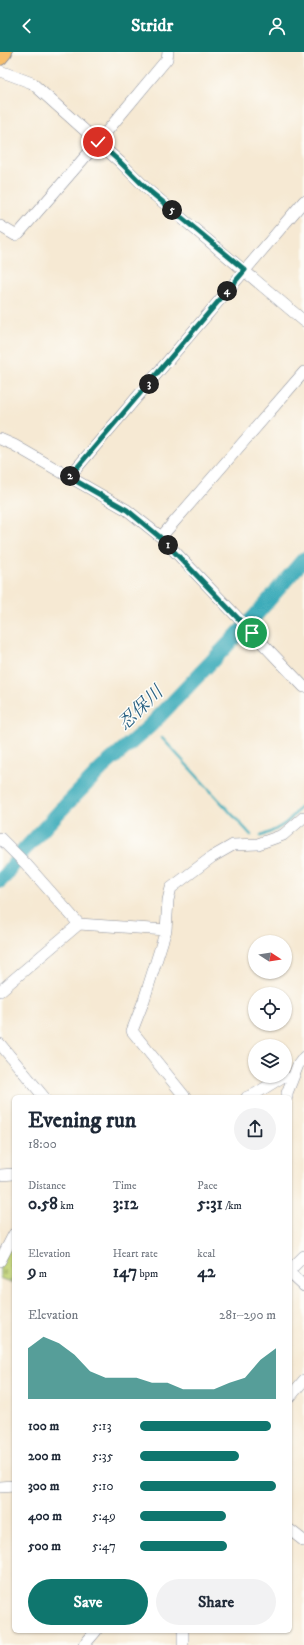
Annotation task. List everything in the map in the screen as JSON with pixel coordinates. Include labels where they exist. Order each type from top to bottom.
[{"type":"main road","points":[[0,58],[5,52]]},
{"type":"street","points":[[0,226],[14,235],[19,233],[168,58],[168,52]]},
{"type":"street","points":[[0,71],[32,83],[120,162],[147,189],[304,321]]},
{"type":"street","points":[[69,477],[304,201]]},
{"type":"street","points":[[161,538],[304,372]]},
{"type":"street","points":[[0,439],[14,445],[127,510],[161,538],[304,687]]},
{"type":"street","points":[[183,1095],[132,1031],[144,1000],[166,930],[168,900],[171,888],[212,858],[233,845],[258,844],[282,835],[304,817]]},
{"type":"street","points":[[0,838],[15,852],[79,924]]},
{"type":"street","points":[[0,991],[79,924],[166,930]]},
{"type":"street","points":[[0,1044],[42,1095]]},
{"type":"street","points":[[292,1069],[301,1061]]},
{"type":"street","points":[[287,1095],[301,1061]]},
{"type":"street","points":[[251,1095],[272,1083]]},
{"type":"street","points":[[0,1175],[12,1174]]},
{"type":"street","points":[[0,1261],[12,1238]]},
{"type":"street","points":[[292,1268],[304,1256]]},
{"type":"street","points":[[292,1275],[304,1286]]},
{"type":"street","points":[[292,1395],[304,1380]]},
{"type":"street","points":[[0,1486],[12,1486]]},
{"type":"street","points":[[292,1532],[304,1541]]},
{"type":"street","points":[[84,1645],[91,1633]]},
{"type":"street","points":[[183,1633],[183,1645]]},
{"type":"green space","points":[[12,1239],[12,1283],[0,1278],[0,1261]]},
{"type":"waterway","name":"忍保川","points":[[0,881],[23,851],[60,811],[103,767],[151,725],[255,616],[304,559]]},
{"type":"waterway","points":[[162,738],[251,835]]},
{"type":"waterway","points":[[261,836],[286,823],[304,802]]},
{"type":"route","points":[[98,142],[147,189],[245,270],[69,477],[127,510],[161,538],[252,633]]}]
